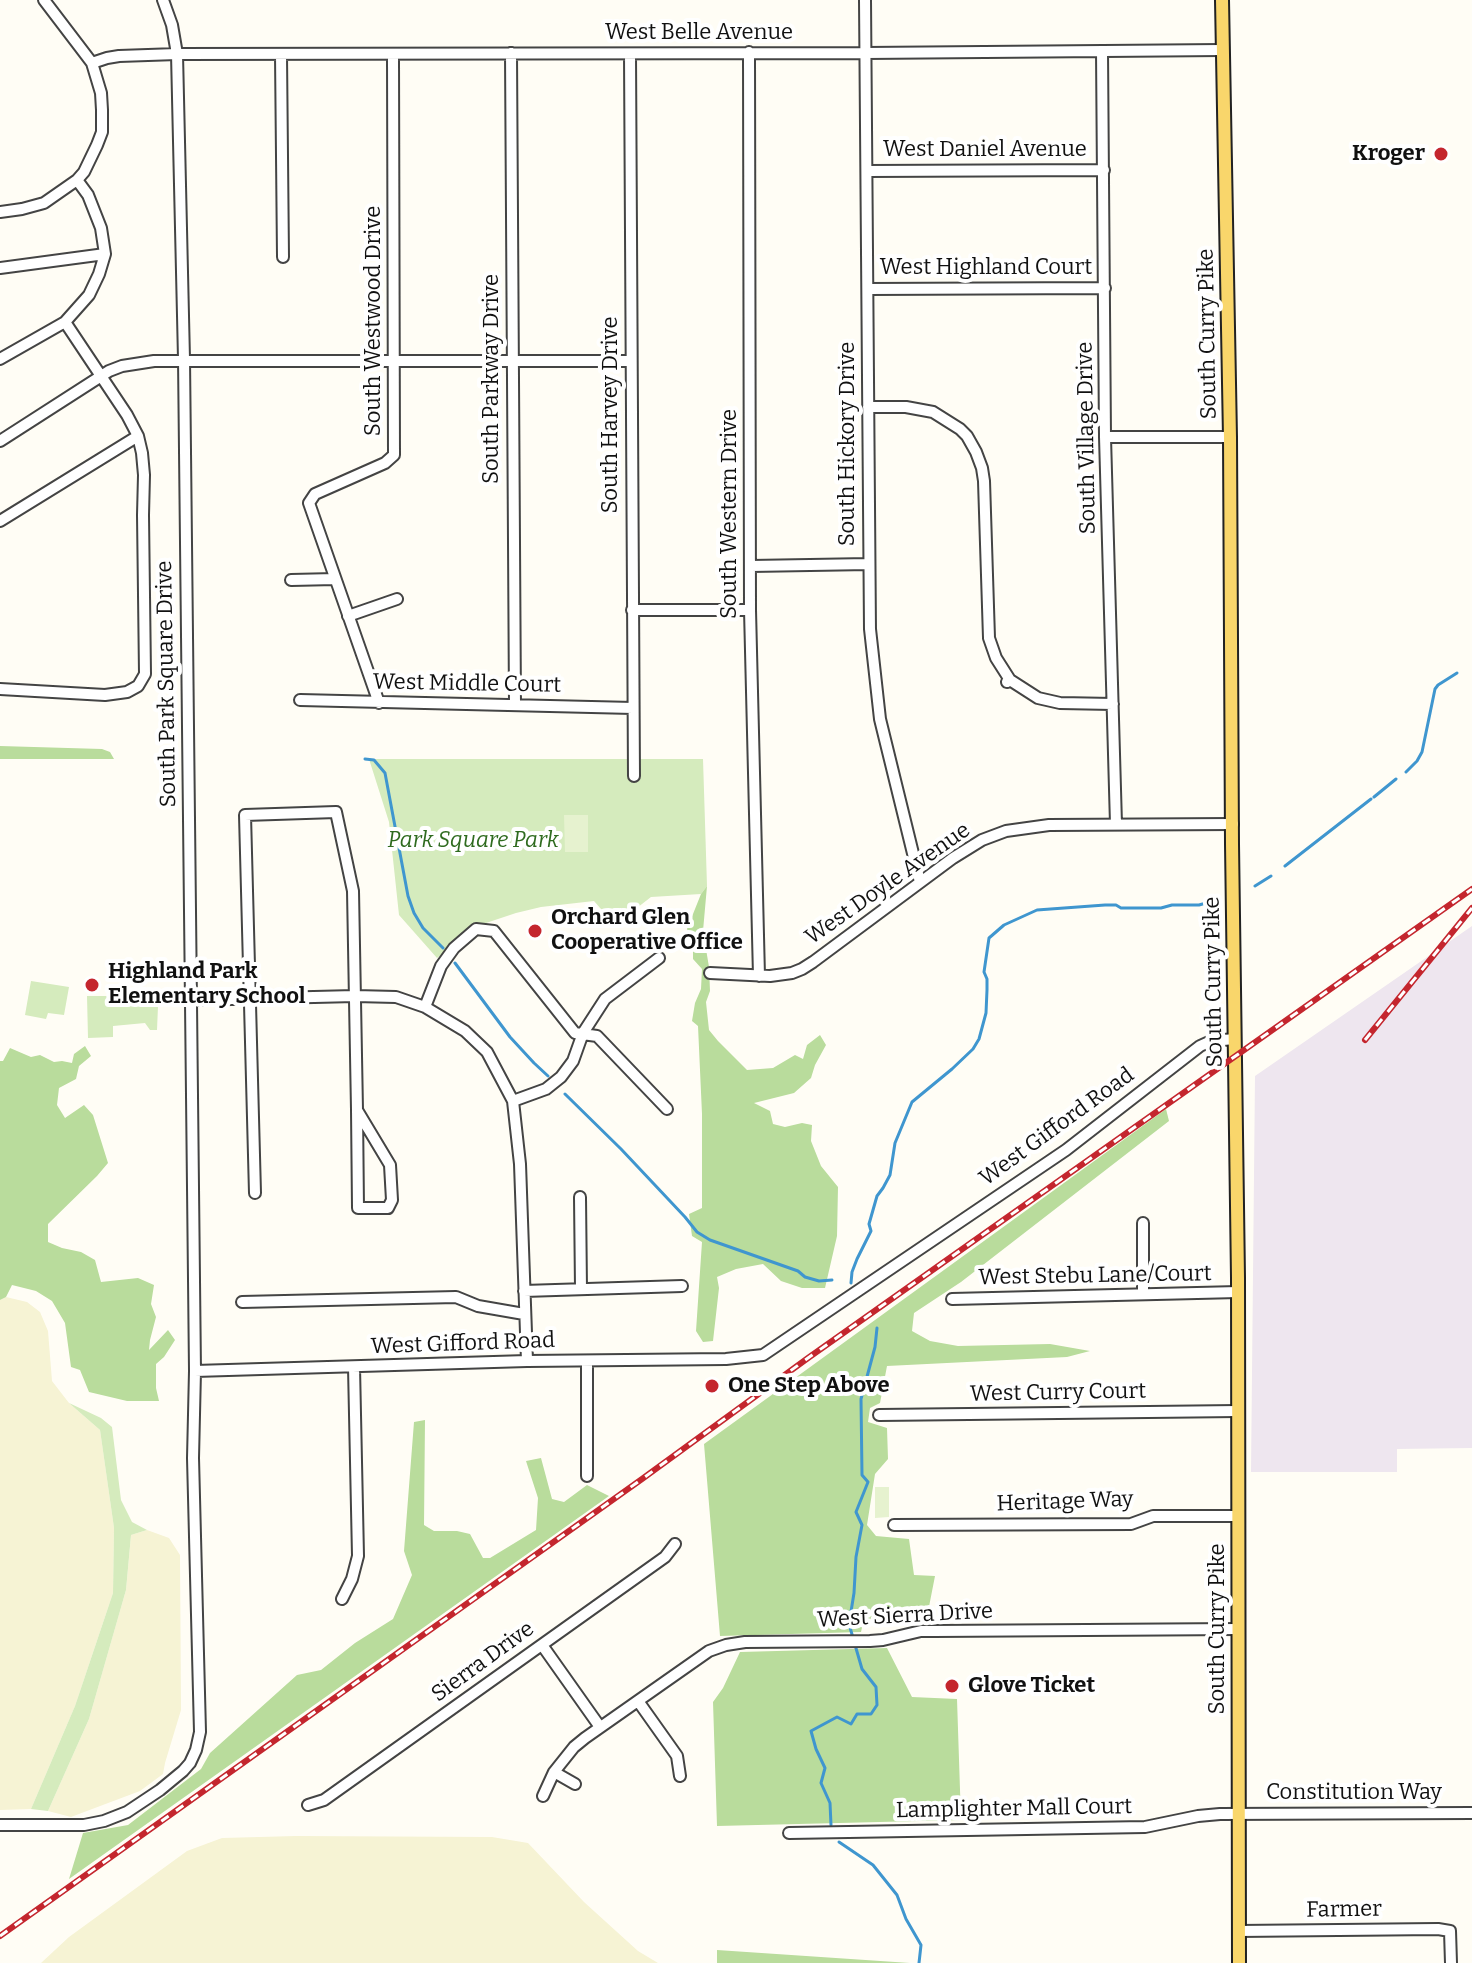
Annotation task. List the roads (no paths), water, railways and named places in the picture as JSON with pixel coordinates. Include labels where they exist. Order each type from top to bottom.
[{"type":"main road","name":"South Curry Pike","points":[[1222,0],[1230,437],[1238,1292],[1239,1963]]},
{"type":"street","points":[[0,212],[44,203],[77,180],[84,172],[102,132],[101,93],[92,63],[44,0]]},
{"type":"street","name":"South Park Square Drive","points":[[163,0],[172,25],[177,54],[184,359],[195,1371]]},
{"type":"street","name":"South Hickory Drive","points":[[865,0],[871,643],[877,702],[920,882]]},
{"type":"street","name":"West Belle Avenue","points":[[92,63],[119,56],[177,54],[1222,50]]},
{"type":"street","name":"South Village Drive","points":[[1102,51],[1105,437],[1116,824]]},
{"type":"street","name":"South Western Drive","points":[[749,52],[750,610],[759,976]]},
{"type":"street","name":"South Parkway Drive","points":[[511,53],[515,705]]},
{"type":"street","name":"South Harvey Drive","points":[[630,54],[634,776]]},
{"type":"street","points":[[281,55],[283,257]]},
{"type":"street","name":"South Westwood Drive","points":[[379,703],[310,507],[310,499],[385,463],[392,458],[394,450],[393,55]]},
{"type":"street","name":"West Daniel Avenue","points":[[867,171],[1104,170]]},
{"type":"street","points":[[0,359],[65,322],[89,295],[99,274],[105,254],[101,228],[88,195],[77,180]]},
{"type":"street","points":[[0,268],[105,254]]},
{"type":"street","name":"West Highland Court","points":[[868,289],[1105,288]]},
{"type":"street","points":[[0,689],[105,695],[127,692],[138,686],[145,674],[142,453],[138,436],[127,415],[65,322]]},
{"type":"street","points":[[0,441],[109,371],[154,361],[631,361]]},
{"type":"street","points":[[868,407],[925,410],[961,428],[972,444],[984,481],[989,634],[996,658],[1009,681],[1038,698],[1060,703],[1113,704]]},
{"type":"street","points":[[0,521],[138,436]]},
{"type":"street","points":[[1105,437],[1230,437]]},
{"type":"street","points":[[751,566],[869,564]]},
{"type":"street","points":[[291,580],[335,579]]},
{"type":"street","points":[[348,616],[397,599]]},
{"type":"street","points":[[632,610],[750,610]]},
{"type":"street","name":"West Middle Court","points":[[300,700],[633,708]]},
{"type":"street","points":[[255,1193],[245,815],[336,812],[353,891],[358,1208],[388,1208],[392,1200],[390,1165],[357,1110]]},
{"type":"street","name":"West Doyle Avenue","points":[[710,973],[759,976],[792,973],[813,962],[982,840],[1006,831],[1032,826],[1233,824]]},
{"type":"street","points":[[425,1007],[441,966],[454,948],[476,929],[494,931],[575,1033],[597,1036],[667,1109]]},
{"type":"street","points":[[513,1101],[546,1089],[561,1077],[573,1061],[583,1033],[605,999],[659,958]]},
{"type":"street","points":[[191,1000],[396,997],[425,1007],[465,1031],[487,1052],[513,1101],[520,1164],[527,1361]]},
{"type":"street","name":"West Gifford Road","points":[[195,1371],[527,1361],[726,1359],[763,1355],[1066,1150],[1200,1046],[1211,1041],[1235,1039]]},
{"type":"street","points":[[580,1197],[581,1289]]},
{"type":"street","points":[[1143,1223],[1143,1294]]},
{"type":"street","points":[[524,1291],[682,1286]]},
{"type":"street","name":"West Stebu Lane/Court","points":[[952,1299],[1238,1292]]},
{"type":"street","points":[[242,1302],[456,1297],[478,1306],[524,1314]]},
{"type":"street","points":[[587,1361],[587,1476]]},
{"type":"street","points":[[342,1599],[358,1556],[354,1367]]},
{"type":"street","points":[[0,1825],[84,1825],[115,1817],[173,1780],[190,1763],[196,1750],[200,1732],[193,1458],[195,1371]]},
{"type":"street","name":"West Curry Court","points":[[879,1415],[1238,1411]]},
{"type":"street","name":"Heritage Way","points":[[894,1525],[1131,1524],[1153,1516],[1238,1516]]},
{"type":"street","name":"Sierra Drive","points":[[308,1805],[324,1800],[542,1645],[665,1557],[675,1544]]},
{"type":"street","name":"West Sierra Drive","points":[[543,1796],[554,1772],[574,1747],[709,1651],[736,1642],[883,1640],[921,1631],[1239,1629]]},
{"type":"street","points":[[542,1645],[600,1727]]},
{"type":"street","points":[[638,1701],[677,1756],[680,1776]]},
{"type":"street","points":[[554,1772],[575,1784]]},
{"type":"street","name":"Constitution Way","points":[[1237,1813],[1472,1813]]},
{"type":"street","name":"Lamplighter Mall Court","points":[[789,1833],[1145,1827],[1198,1816],[1237,1813]]},
{"type":"street","name":"Farmer","points":[[1238,1931],[1438,1929],[1450,1931],[1451,1963]]},
{"type":"waterway","points":[[1406,772],[1422,752],[1435,689],[1457,673]]},
{"type":"waterway","points":[[365,759],[374,760],[385,773],[408,896],[414,913],[423,928],[443,948]]},
{"type":"waterway","points":[[1374,797],[1396,779]]},
{"type":"waterway","points":[[1285,866],[1371,799]]},
{"type":"waterway","points":[[1255,886],[1271,876]]},
{"type":"waterway","points":[[851,1283],[852,1272],[871,1231],[869,1224],[877,1196],[890,1175],[895,1143],[912,1102],[952,1069],[979,1039],[986,1013],[987,979],[984,972],[989,938],[1004,925],[1037,910],[1105,905],[1161,908],[1199,905],[1220,899]]},
{"type":"waterway","points":[[455,963],[510,1037],[548,1076]]},
{"type":"waterway","points":[[565,1094],[621,1149],[697,1232],[710,1240],[798,1271],[805,1277],[819,1281],[832,1280]]},
{"type":"waterway","points":[[831,1825],[830,1803],[821,1783],[825,1768],[811,1731],[837,1717],[851,1724],[857,1714],[871,1714],[877,1705],[876,1687],[862,1669],[849,1624],[862,1525],[856,1512],[868,1482],[862,1475],[861,1399],[877,1328]]},
{"type":"waterway","points":[[839,1842],[873,1865],[897,1895],[921,1945],[919,1963]]},
{"type":"railway","points":[[0,1936],[808,1358],[1472,889]]},
{"type":"railway","points":[[1365,1040],[1472,908]]},
{"type":"place","name":"Kroger","points":[[1441,154]]},
{"type":"place","name":"Orchard Glen Cooperative Office","points":[[535,931]]},
{"type":"place","name":"Highland Park Elementary School","points":[[92,985]]},
{"type":"place","name":"One Step Above","points":[[712,1386]]},
{"type":"place","name":"Glove Ticket","points":[[952,1686]]},
{"type":"park label","name":"Park Square Park","points":[[473,841]]}]
